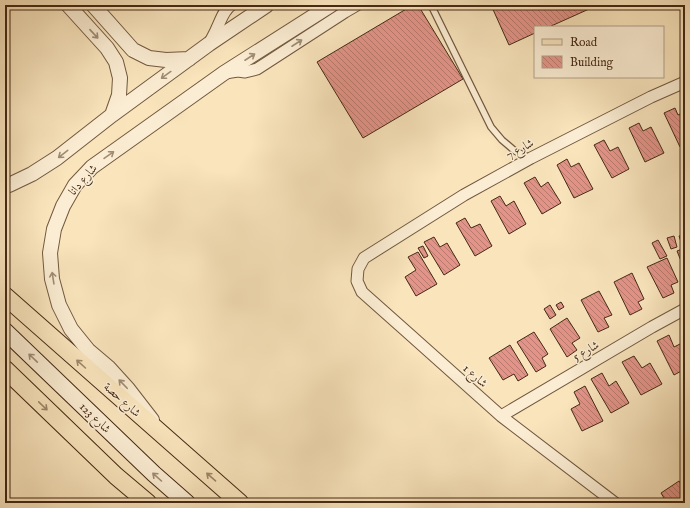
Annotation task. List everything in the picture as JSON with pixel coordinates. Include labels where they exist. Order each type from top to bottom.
[{"type":"main road","name":"شارع حصة","points":[[5,296],[240,503]]},
{"type":"main road","name":"شارع 123","points":[[5,331],[154,474],[187,503]]},
{"type":"main road","points":[[5,369],[116,476],[148,503]]},
{"type":"main road","points":[[116,476],[140,503]]},
{"type":"street","points":[[68,5],[108,48],[116,62],[120,78],[119,95],[112,115]]},
{"type":"street","points":[[93,5],[133,50],[149,58],[166,60],[188,59]]},
{"type":"street","points":[[209,44],[221,17],[230,5]]},
{"type":"street","points":[[5,186],[32,174],[57,158],[188,59],[267,5]]},
{"type":"street","name":"شارع دانا","points":[[164,437],[147,412],[128,389],[108,367],[88,350],[71,329],[59,305],[52,280],[50,253],[54,229],[63,206],[75,185],[92,167],[224,73],[321,9],[331,5]]},
{"type":"street","points":[[224,73],[238,71],[244,72],[257,69],[357,5]]},
{"type":"street","name":"شارع 7","points":[[374,251],[464,195],[531,158],[651,97],[685,82]]},
{"type":"street","name":"شارع 1","points":[[374,251],[364,258],[358,269],[357,281],[362,292],[501,416],[615,503]]},
{"type":"street","name":"شارع 5","points":[[501,416],[685,309]]},
{"type":"lane","points":[[431,5],[491,127],[506,144],[515,151],[531,158]]},
{"type":"building","points":[[413,5],[418,5],[463,79],[363,138],[317,62]]},
{"type":"building","points":[[491,5],[598,5],[551,26],[534,26],[534,33],[509,45]]},
{"type":"building","points":[[675,108],[678,115],[684,112],[685,113],[685,144],[680,147],[664,113]]},
{"type":"building","points":[[639,123],[643,131],[651,127],[664,153],[645,162],[629,128]]},
{"type":"building","points":[[604,140],[610,151],[618,147],[629,169],[612,178],[594,145]]},
{"type":"building","points":[[567,159],[571,167],[579,163],[593,189],[574,198],[557,165]]},
{"type":"building","points":[[535,177],[541,187],[548,182],[561,203],[542,214],[524,183]]},
{"type":"building","points":[[500,196],[506,206],[514,201],[526,224],[509,234],[491,201]]},
{"type":"building","points":[[465,218],[471,228],[480,224],[492,246],[475,256],[456,223]]},
{"type":"building","points":[[685,234],[685,241],[681,242],[679,236]]},
{"type":"building","points":[[674,236],[677,247],[671,249],[667,238]]},
{"type":"building","points":[[434,237],[440,247],[447,243],[460,265],[444,275],[424,242]]},
{"type":"building","points":[[658,240],[667,256],[660,259],[652,243]]},
{"type":"building","points":[[423,246],[428,256],[424,258],[418,248]]},
{"type":"building","points":[[685,248],[685,271],[677,251]]},
{"type":"building","points":[[418,252],[437,284],[416,296],[405,277],[416,270],[408,257]]},
{"type":"building","points":[[667,258],[678,282],[671,285],[674,293],[663,298],[647,267]]},
{"type":"building","points":[[632,273],[644,299],[638,302],[642,309],[630,315],[614,282]]},
{"type":"building","points":[[599,291],[612,315],[604,318],[609,327],[598,332],[581,300]]},
{"type":"building","points":[[561,302],[564,307],[559,310],[556,305]]},
{"type":"building","points":[[550,305],[556,315],[550,319],[544,309]]},
{"type":"building","points":[[567,318],[580,338],[572,343],[577,350],[567,357],[550,329]]},
{"type":"building","points":[[534,332],[548,354],[542,358],[546,366],[536,372],[517,342]]},
{"type":"building","points":[[669,335],[674,347],[682,343],[685,350],[685,369],[674,375],[657,341]]},
{"type":"building","points":[[510,345],[528,375],[518,381],[514,374],[503,380],[489,358]]},
{"type":"building","points":[[634,356],[642,368],[650,363],[662,384],[641,395],[622,362]]},
{"type":"building","points":[[602,373],[609,386],[616,381],[629,403],[611,413],[591,379]]},
{"type":"building","points":[[585,386],[603,421],[582,431],[571,409],[580,404],[574,392]]},
{"type":"building","points":[[679,481],[685,491],[685,503],[667,503],[661,493]]}]
